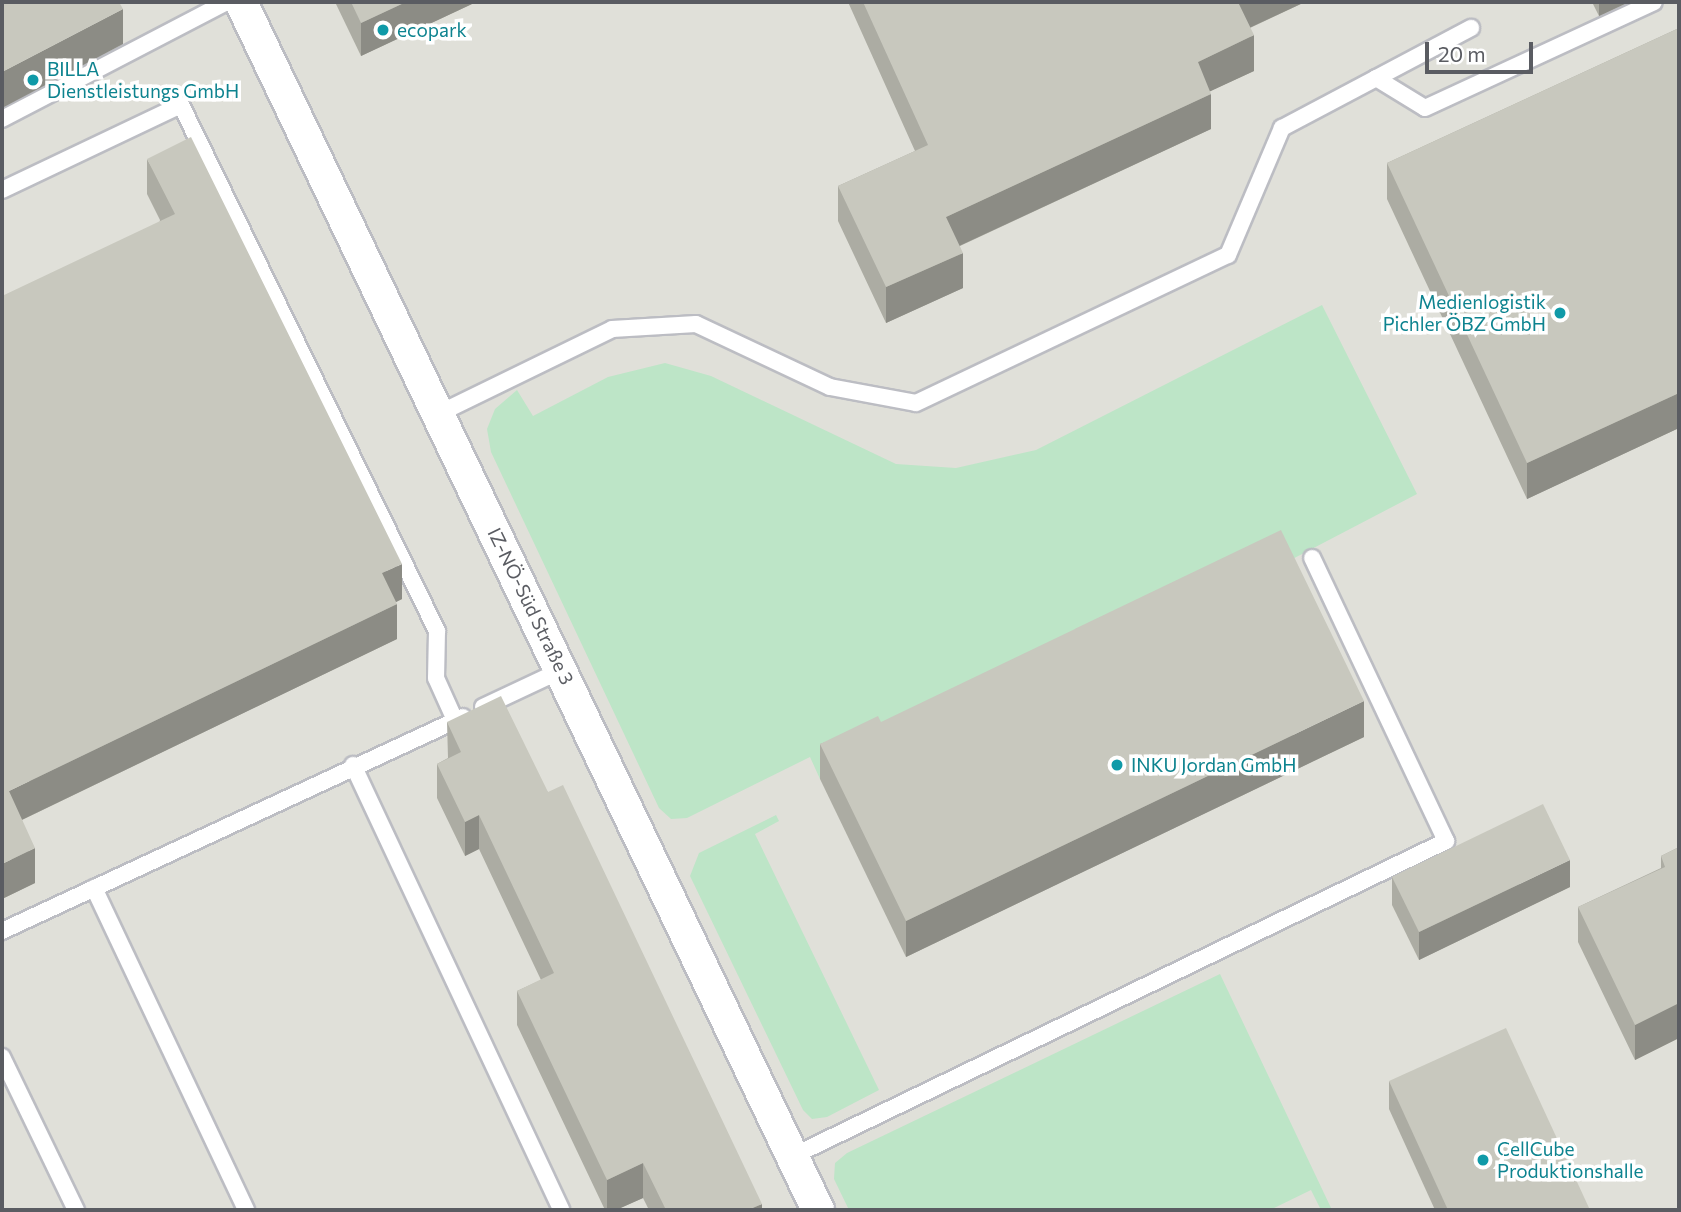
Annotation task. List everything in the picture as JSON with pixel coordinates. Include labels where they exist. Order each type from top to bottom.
[{"type":"street","name":"IZ-NÖ-Süd Straße 3","points":[[241,2],[818,1210]]},
{"type":"lane","points":[[2,119],[227,2]]},
{"type":"lane","points":[[1376,78],[1425,108],[1654,2]]},
{"type":"lane","points":[[438,414],[612,329],[696,324],[830,387],[916,403],[1228,255],[1282,128],[1471,28]]},
{"type":"lane","points":[[2,190],[181,105],[437,631],[436,678],[455,720]]},
{"type":"lane","points":[[793,1156],[1446,841],[1312,558]]},
{"type":"lane","points":[[2,932],[353,765],[562,670]]},
{"type":"lane","points":[[353,765],[561,1210]]},
{"type":"lane","points":[[94,888],[246,1210]]},
{"type":"lane","points":[[2,1057],[76,1210]]},
{"type":"shaded area","points":[[2,2],[1679,2],[1679,1210],[2,1210]]},
{"type":"green space","points":[[1322,305],[1417,494],[1281,565],[820,779],[810,757],[687,818],[671,819],[659,808],[491,452],[487,429],[495,409],[517,390],[533,416],[608,377],[665,363],[711,376],[896,464],[956,468],[1036,450]]},
{"type":"green space","points":[[776,815],[779,821],[755,834],[879,1090],[827,1117],[812,1119],[803,1110],[690,876],[699,853]]},
{"type":"green space","points":[[1220,974],[1332,1210],[1321,1210],[1311,1190],[1270,1210],[849,1210],[834,1179],[835,1163],[847,1153]]},
{"type":"building","points":[[2,2],[119,2],[123,9],[2,72]]},
{"type":"building","points":[[351,2],[406,2],[361,23]]},
{"type":"building","points":[[863,2],[1238,2],[1254,35],[1198,62],[1211,94],[946,217],[963,253],[886,287],[838,186],[928,145]]},
{"type":"building","name":"Medienlogistik Pichler ÖBZ GmbH","points":[[1679,28],[1679,393],[1527,463],[1387,163]]},
{"type":"building","points":[[191,137],[402,564],[382,573],[397,604],[9,791],[35,848],[2,864],[2,296],[175,214],[147,159]]},
{"type":"building","name":"INKU Jordan GmbH","points":[[1281,530],[1364,701],[906,921],[820,744],[878,716],[881,722]]},
{"type":"building","points":[[501,696],[548,792],[563,785],[762,1204],[748,1210],[666,1210],[643,1163],[607,1180],[517,991],[554,973],[479,815],[465,822],[437,764],[461,752],[447,722]]},
{"type":"building","points":[[1543,804],[1570,860],[1419,932],[1392,877]]},
{"type":"building","points":[[1679,847],[1679,1003],[1635,1025],[1578,907],[1665,867],[1661,856]]},
{"type":"building","name":"CellCube Produktionshalle","points":[[1506,1028],[1590,1210],[1448,1210],[1389,1081]]},
{"type":"place","name":"ecopark","points":[[383,30]]},
{"type":"place","name":"BILLA Dienstleistungs GmbH","points":[[33,80]]},
{"type":"place","name":"Medienlogistik Pichler ÖBZ GmbH","points":[[1560,313]]},
{"type":"place","name":"INKU Jordan GmbH","points":[[1117,765]]},
{"type":"place","name":"CellCube Produktionshalle","points":[[1483,1160]]}]
